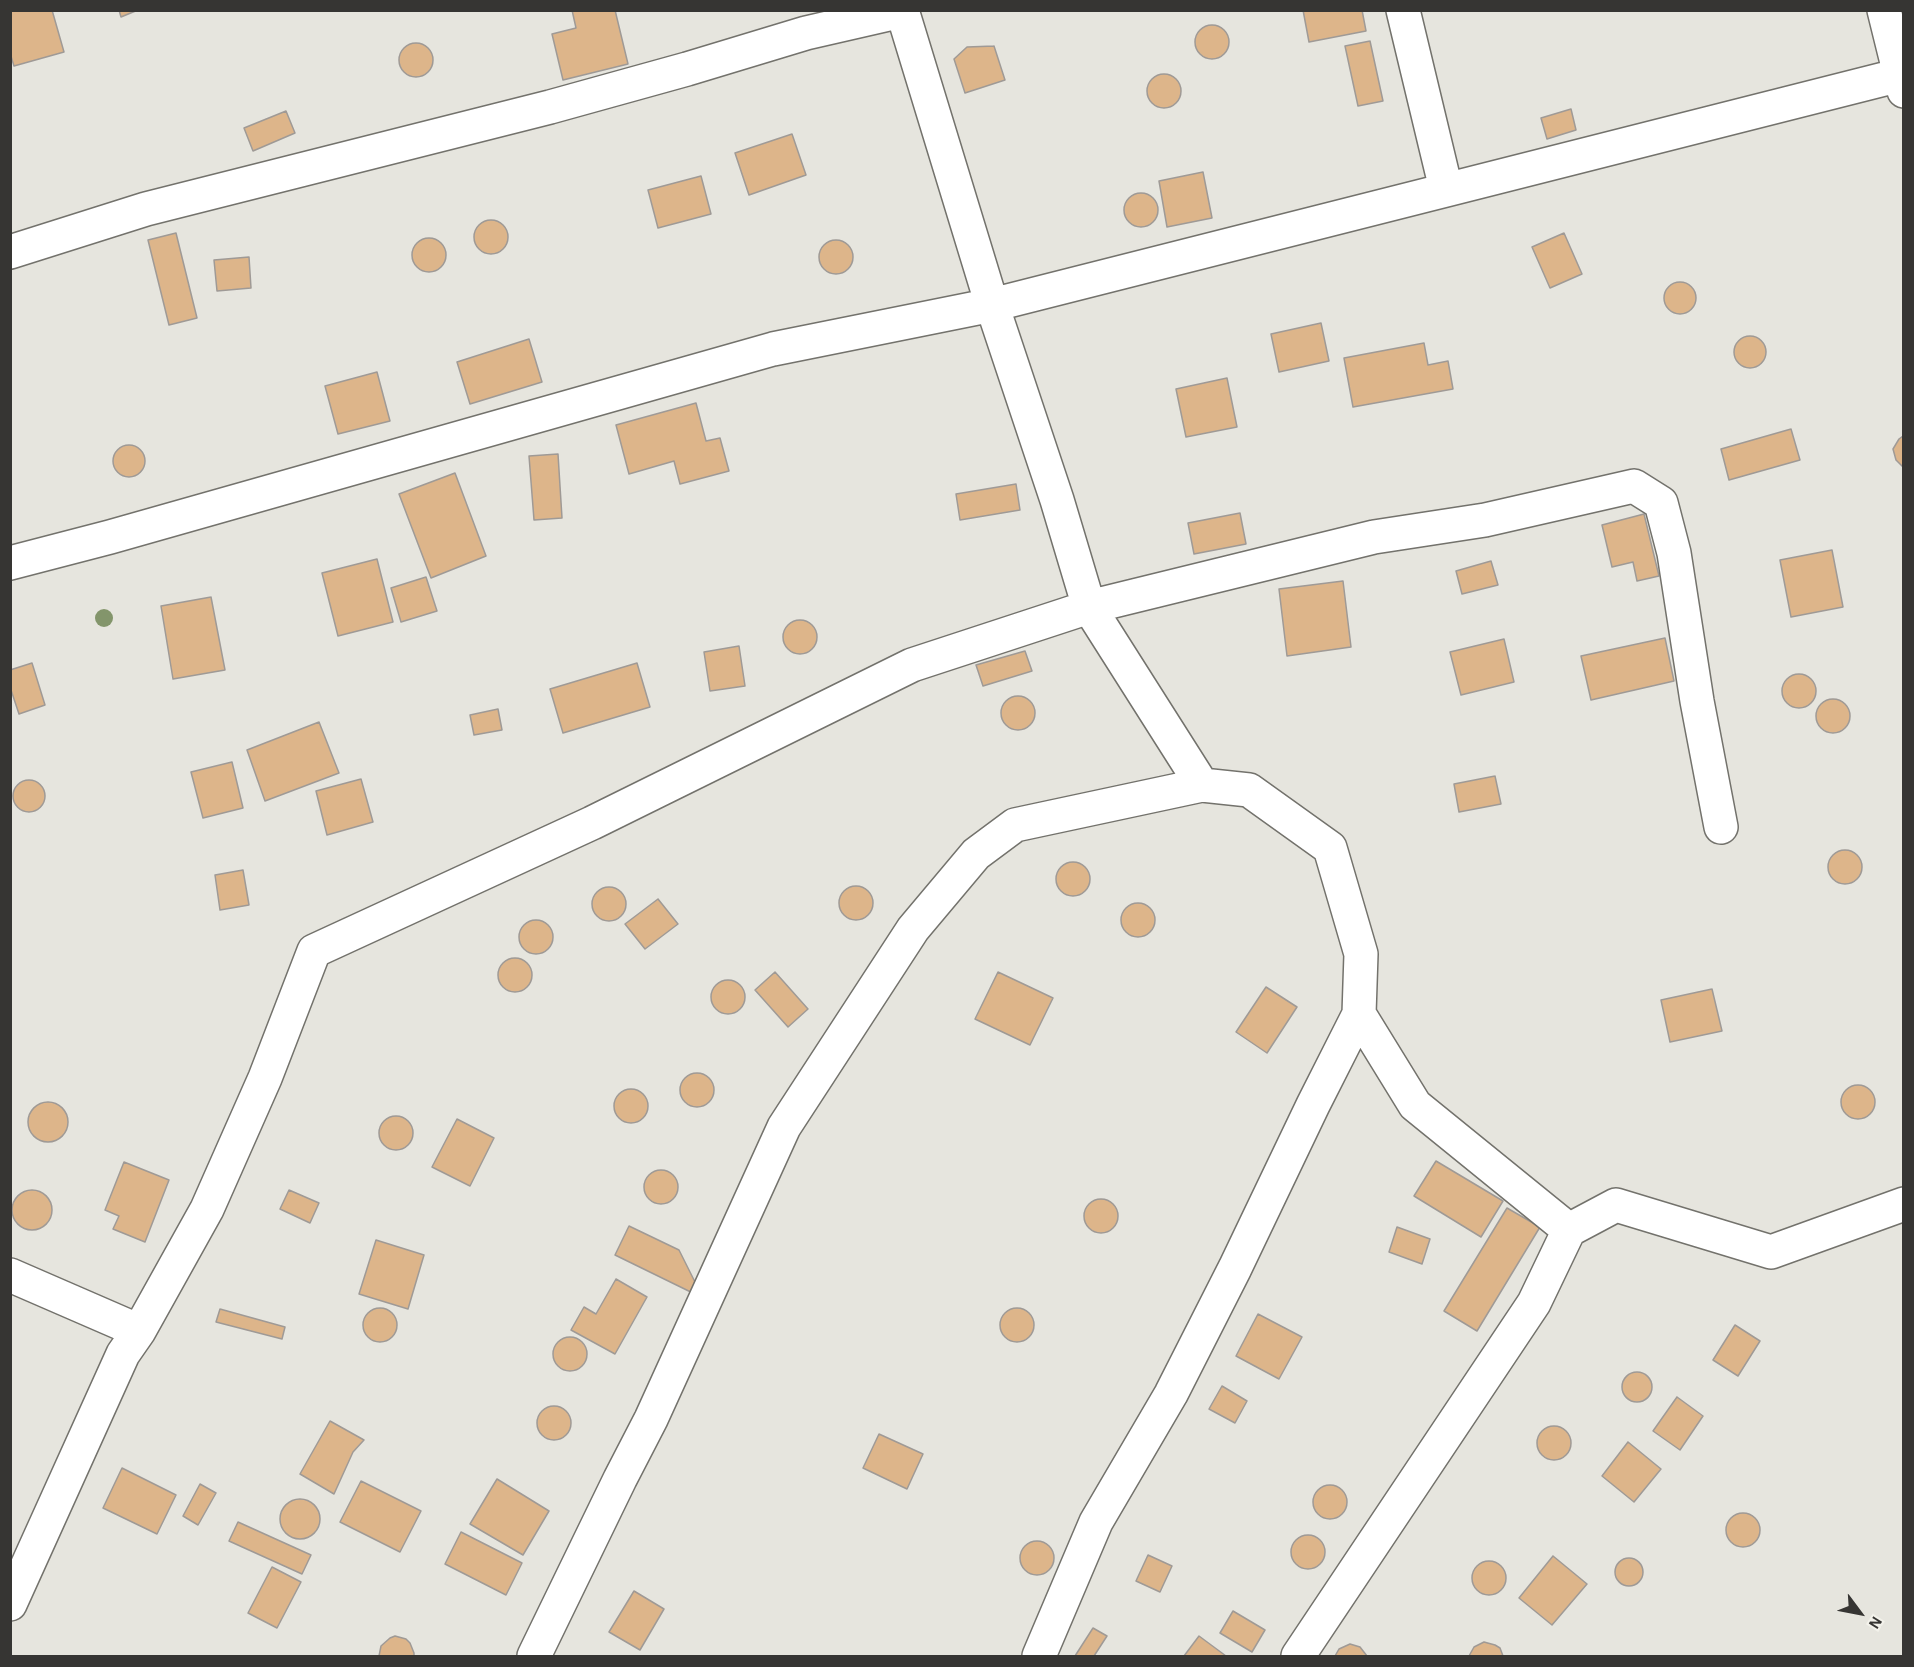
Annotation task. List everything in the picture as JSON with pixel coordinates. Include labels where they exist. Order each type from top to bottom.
[{"type":"street","points":[[1403,10],[1446,189]]},
{"type":"street","points":[[10,563],[156,524],[773,349],[992,305],[1446,189],[1902,80],[1884,10]]},
{"type":"street","points":[[10,252],[146,209],[549,107],[806,33],[902,11],[992,305],[1057,500],[1089,607],[1202,785]]},
{"type":"street","points":[[10,1604],[123,1354],[139,1331],[207,1209],[265,1078],[314,951],[592,823],[912,665],[1089,607],[1374,537],[1485,520],[1634,486],[1661,503],[1674,553],[1696,701],[1721,827]]},
{"type":"street","points":[[534,1656],[651,1419],[784,1127],[913,929],[976,854],[1015,825],[1202,785],[1249,790],[1330,848],[1361,954],[1359,1014],[1171,1394],[1096,1522],[1039,1656]]},
{"type":"street","points":[[1359,1014],[1415,1105],[1569,1230]]},
{"type":"street","points":[[1298,1656],[1534,1304],[1569,1230],[1616,1205],[1771,1252],[1904,1204]]},
{"type":"street","points":[[10,1275],[139,1331]]},
{"type":"building","points":[[10,10],[52,10],[64,52],[14,66],[10,53]]},
{"type":"building","points":[[119,10],[138,10],[121,17]]},
{"type":"building","points":[[572,10],[615,10],[628,64],[563,80],[552,34],[576,28]]},
{"type":"building","points":[[1303,10],[1362,10],[1366,31],[1309,42]]},
{"type":"building","points":[[1212,25],[1224,30],[1229,42],[1224,54],[1212,59],[1200,54],[1195,42],[1200,30]]},
{"type":"building","points":[[1370,41],[1383,101],[1358,106],[1345,46]]},
{"type":"building","points":[[416,43],[428,48],[433,60],[428,72],[416,77],[404,72],[399,60],[404,48]]},
{"type":"building","points":[[994,46],[1005,80],[965,93],[954,59],[967,47]]},
{"type":"building","points":[[1164,74],[1176,79],[1181,91],[1176,103],[1164,108],[1152,103],[1147,91],[1152,79]]},
{"type":"building","points":[[1571,109],[1576,130],[1547,139],[1541,118]]},
{"type":"building","points":[[286,111],[295,133],[253,151],[244,128]]},
{"type":"building","points":[[792,134],[806,175],[749,195],[735,153]]},
{"type":"building","points":[[1203,172],[1212,218],[1167,227],[1159,181]]},
{"type":"building","points":[[701,176],[711,214],[658,228],[648,190]]},
{"type":"building","points":[[1141,193],[1153,198],[1158,210],[1153,222],[1141,227],[1129,222],[1124,210],[1129,198]]},
{"type":"building","points":[[491,220],[503,225],[508,237],[503,249],[491,254],[479,249],[474,237],[479,225]]},
{"type":"building","points":[[176,233],[197,318],[169,325],[148,240]]},
{"type":"building","points":[[1564,233],[1582,274],[1550,288],[1532,247]]},
{"type":"building","points":[[429,238],[441,243],[446,255],[441,267],[429,272],[417,267],[412,255],[417,243]]},
{"type":"building","points":[[836,240],[848,245],[853,257],[848,269],[836,274],[824,269],[819,257],[824,245]]},
{"type":"building","points":[[249,257],[251,288],[217,291],[214,260]]},
{"type":"building","points":[[1680,282],[1692,286],[1696,298],[1692,310],[1680,314],[1668,310],[1664,298],[1668,286]]},
{"type":"building","points":[[1321,323],[1329,361],[1279,372],[1271,334]]},
{"type":"building","points":[[1750,336],[1762,340],[1766,352],[1762,364],[1750,368],[1738,364],[1734,352],[1738,340]]},
{"type":"building","points":[[529,339],[542,382],[470,404],[457,362]]},
{"type":"building","points":[[1424,343],[1428,365],[1448,361],[1453,389],[1353,407],[1344,358]]},
{"type":"building","points":[[377,372],[390,421],[338,434],[325,386]]},
{"type":"building","points":[[1227,378],[1237,427],[1186,437],[1176,389]]},
{"type":"building","points":[[696,403],[706,441],[720,438],[729,471],[680,484],[674,461],[629,474],[616,425]]},
{"type":"building","points":[[1791,429],[1800,460],[1729,480],[1721,449]]},
{"type":"building","points":[[1903,436],[1904,468],[1896,460],[1893,449]]},
{"type":"building","points":[[129,445],[141,449],[145,461],[141,473],[129,477],[117,473],[113,461],[117,449]]},
{"type":"building","points":[[558,454],[562,518],[534,520],[529,456]]},
{"type":"building","points":[[455,473],[486,556],[431,578],[399,494]]},
{"type":"building","points":[[1016,484],[1020,510],[960,520],[956,494]]},
{"type":"building","points":[[1240,513],[1246,544],[1194,554],[1188,523]]},
{"type":"building","points":[[1644,514],[1659,576],[1637,581],[1633,562],[1612,567],[1602,525]]},
{"type":"building","points":[[1832,550],[1843,607],[1791,617],[1780,560]]},
{"type":"building","points":[[377,559],[393,622],[338,636],[322,573]]},
{"type":"building","points":[[1491,561],[1498,585],[1462,594],[1456,571]]},
{"type":"building","points":[[426,577],[437,611],[401,622],[391,588]]},
{"type":"building","points":[[1343,581],[1351,647],[1287,656],[1279,589]]},
{"type":"building","points":[[211,597],[225,670],[173,679],[161,606]]},
{"type":"building","points":[[800,620],[812,625],[817,637],[812,649],[800,654],[788,649],[783,637],[788,625]]},
{"type":"building","points":[[1665,638],[1674,681],[1591,700],[1581,656]]},
{"type":"building","points":[[1504,639],[1514,682],[1461,695],[1450,652]]},
{"type":"building","points":[[739,646],[745,686],[710,691],[704,652]]},
{"type":"building","points":[[1025,651],[1032,671],[983,686],[976,665]]},
{"type":"building","points":[[32,663],[45,705],[19,714],[10,687],[10,670]]},
{"type":"building","points":[[637,663],[650,707],[563,733],[550,689]]},
{"type":"building","points":[[1799,674],[1811,679],[1816,691],[1811,703],[1799,708],[1787,703],[1782,691],[1787,679]]},
{"type":"building","points":[[1018,696],[1030,701],[1035,713],[1030,725],[1018,730],[1006,725],[1001,713],[1006,701]]},
{"type":"building","points":[[1833,699],[1845,704],[1850,716],[1845,728],[1833,733],[1821,728],[1816,716],[1821,704]]},
{"type":"building","points":[[498,709],[502,730],[474,735],[470,715]]},
{"type":"building","points":[[319,722],[339,773],[265,801],[247,750]]},
{"type":"building","points":[[232,762],[243,808],[203,818],[191,772]]},
{"type":"building","points":[[1495,776],[1501,804],[1459,812],[1454,784]]},
{"type":"building","points":[[361,779],[373,822],[327,835],[316,791]]},
{"type":"building","points":[[29,780],[41,784],[45,796],[41,808],[29,812],[17,808],[13,796],[17,784]]},
{"type":"building","points":[[1845,850],[1857,855],[1862,867],[1857,879],[1845,884],[1833,879],[1828,867],[1833,855]]},
{"type":"building","points":[[1073,862],[1085,867],[1090,879],[1085,891],[1073,896],[1061,891],[1056,879],[1061,867]]},
{"type":"building","points":[[243,870],[249,905],[220,910],[215,875]]},
{"type":"building","points":[[856,886],[868,891],[873,903],[868,915],[856,920],[844,915],[839,903],[844,891]]},
{"type":"building","points":[[609,887],[621,892],[626,904],[621,916],[609,921],[597,916],[592,904],[597,892]]},
{"type":"building","points":[[658,899],[678,924],[645,949],[625,924]]},
{"type":"building","points":[[1138,903],[1150,908],[1155,920],[1150,932],[1138,937],[1126,932],[1121,920],[1126,908]]},
{"type":"building","points":[[536,920],[548,925],[553,937],[548,949],[536,954],[524,949],[519,937],[524,925]]},
{"type":"building","points":[[515,958],[527,963],[532,975],[527,987],[515,992],[503,987],[498,975],[503,963]]},
{"type":"building","points":[[775,972],[808,1009],[788,1027],[755,990]]},
{"type":"building","points":[[998,972],[1053,998],[1030,1045],[975,1019]]},
{"type":"building","points":[[728,980],[740,985],[745,997],[740,1009],[728,1014],[716,1009],[711,997],[716,985]]},
{"type":"building","points":[[1266,987],[1297,1007],[1267,1053],[1236,1032]]},
{"type":"building","points":[[1712,989],[1722,1031],[1670,1042],[1661,1000]]},
{"type":"building","points":[[697,1073],[709,1078],[714,1090],[709,1102],[697,1107],[685,1102],[680,1090],[685,1078]]},
{"type":"building","points":[[1858,1085],[1870,1090],[1875,1102],[1870,1114],[1858,1119],[1846,1114],[1841,1102],[1846,1090]]},
{"type":"building","points":[[631,1089],[643,1094],[648,1106],[643,1118],[631,1123],[619,1118],[614,1106],[619,1094]]},
{"type":"building","points":[[48,1102],[62,1108],[68,1122],[62,1136],[48,1142],[34,1136],[28,1122],[34,1108]]},
{"type":"building","points":[[396,1116],[408,1121],[413,1133],[408,1145],[396,1150],[384,1145],[379,1133],[384,1121]]},
{"type":"building","points":[[457,1119],[494,1138],[470,1186],[432,1167]]},
{"type":"building","points":[[1436,1161],[1503,1201],[1481,1237],[1414,1196]]},
{"type":"building","points":[[124,1162],[169,1180],[145,1242],[113,1229],[119,1216],[105,1210]]},
{"type":"building","points":[[661,1170],[673,1175],[678,1187],[673,1199],[661,1204],[649,1199],[644,1187],[649,1175]]},
{"type":"building","points":[[32,1190],[46,1196],[52,1210],[46,1224],[32,1230],[18,1224],[12,1210],[18,1196]]},
{"type":"building","points":[[289,1190],[319,1203],[310,1223],[280,1209]]},
{"type":"building","points":[[1101,1199],[1113,1204],[1118,1216],[1113,1228],[1101,1233],[1089,1228],[1084,1216],[1089,1204]]},
{"type":"building","points":[[1507,1208],[1540,1227],[1477,1331],[1444,1311]]},
{"type":"building","points":[[629,1226],[679,1250],[703,1298],[615,1255]]},
{"type":"building","points":[[1397,1227],[1430,1239],[1422,1264],[1389,1252]]},
{"type":"building","points":[[376,1240],[424,1255],[408,1309],[359,1294]]},
{"type":"building","points":[[616,1279],[647,1297],[615,1354],[571,1330],[584,1307],[596,1314]]},
{"type":"building","points":[[380,1308],[392,1313],[397,1325],[392,1337],[380,1342],[368,1337],[363,1325],[368,1313]]},
{"type":"building","points":[[1017,1308],[1029,1313],[1034,1325],[1029,1337],[1017,1342],[1005,1337],[1000,1325],[1005,1313]]},
{"type":"building","points":[[220,1309],[285,1327],[282,1339],[216,1322]]},
{"type":"building","points":[[1258,1314],[1302,1337],[1279,1379],[1236,1356]]},
{"type":"building","points":[[1735,1325],[1760,1341],[1738,1376],[1713,1360]]},
{"type":"building","points":[[570,1337],[582,1342],[587,1354],[582,1366],[570,1371],[558,1366],[553,1354],[558,1342]]},
{"type":"building","points":[[1637,1372],[1648,1376],[1652,1387],[1648,1398],[1637,1402],[1626,1398],[1622,1387],[1626,1376]]},
{"type":"building","points":[[1222,1386],[1247,1401],[1235,1423],[1209,1409]]},
{"type":"building","points":[[1677,1397],[1703,1416],[1680,1450],[1653,1431]]},
{"type":"building","points":[[554,1406],[566,1411],[571,1423],[566,1435],[554,1440],[542,1435],[537,1423],[542,1411]]},
{"type":"building","points":[[330,1421],[364,1440],[353,1452],[334,1494],[300,1474]]},
{"type":"building","points":[[1554,1426],[1566,1431],[1571,1443],[1566,1455],[1554,1460],[1542,1455],[1537,1443],[1542,1431]]},
{"type":"building","points":[[879,1434],[923,1454],[907,1489],[863,1468]]},
{"type":"building","points":[[1628,1442],[1661,1469],[1634,1502],[1602,1476]]},
{"type":"building","points":[[122,1468],[176,1495],[157,1534],[103,1508]]},
{"type":"building","points":[[497,1479],[549,1511],[523,1555],[470,1524]]},
{"type":"building","points":[[361,1481],[421,1511],[400,1552],[340,1522]]},
{"type":"building","points":[[200,1484],[216,1493],[198,1525],[183,1516]]},
{"type":"building","points":[[1330,1485],[1342,1490],[1347,1502],[1342,1514],[1330,1519],[1318,1514],[1313,1502],[1318,1490]]},
{"type":"building","points":[[300,1499],[314,1505],[320,1519],[314,1533],[300,1539],[286,1533],[280,1519],[286,1505]]},
{"type":"building","points":[[1743,1513],[1755,1518],[1760,1530],[1755,1542],[1743,1547],[1731,1542],[1726,1530],[1731,1518]]},
{"type":"building","points":[[238,1522],[311,1555],[302,1574],[229,1541]]},
{"type":"building","points":[[461,1532],[522,1563],[506,1595],[445,1564]]},
{"type":"building","points":[[1308,1535],[1320,1540],[1325,1552],[1320,1564],[1308,1569],[1296,1564],[1291,1552],[1296,1540]]},
{"type":"building","points":[[1037,1541],[1049,1546],[1054,1558],[1049,1570],[1037,1575],[1025,1570],[1020,1558],[1025,1546]]},
{"type":"building","points":[[1148,1555],[1172,1566],[1160,1592],[1136,1581]]},
{"type":"building","points":[[1553,1556],[1587,1584],[1552,1625],[1519,1598]]},
{"type":"building","points":[[1629,1558],[1639,1562],[1643,1572],[1639,1582],[1629,1586],[1619,1582],[1615,1572],[1619,1562]]},
{"type":"building","points":[[1489,1561],[1501,1566],[1506,1578],[1501,1590],[1489,1595],[1477,1590],[1472,1578],[1477,1566]]},
{"type":"building","points":[[272,1567],[301,1582],[277,1628],[248,1613]]},
{"type":"building","points":[[634,1591],[664,1609],[640,1650],[609,1632]]},
{"type":"building","points":[[1233,1611],[1265,1630],[1252,1652],[1220,1633]]},
{"type":"building","points":[[1093,1628],[1107,1636],[1094,1656],[1075,1656]]},
{"type":"building","points":[[395,1636],[406,1639],[410,1643],[414,1656],[379,1656],[381,1646]]},
{"type":"building","points":[[1199,1636],[1226,1656],[1184,1656]]},
{"type":"building","points":[[1484,1642],[1500,1648],[1503,1656],[1469,1656],[1474,1647]]},
{"type":"building","points":[[1350,1644],[1360,1647],[1367,1656],[1335,1656],[1339,1649]]}]
